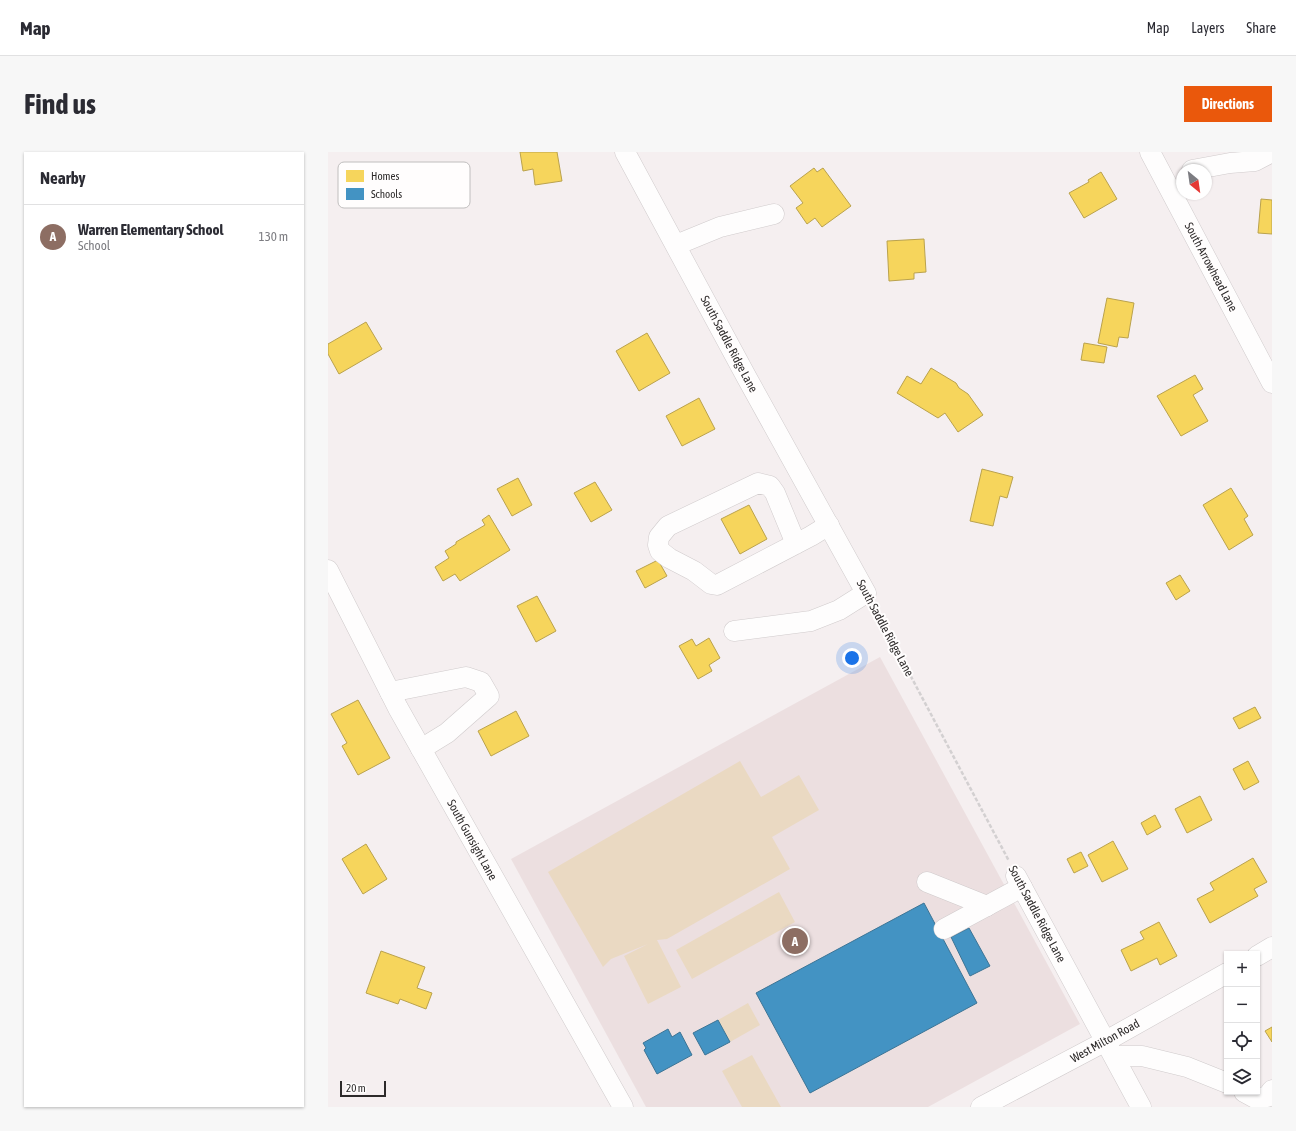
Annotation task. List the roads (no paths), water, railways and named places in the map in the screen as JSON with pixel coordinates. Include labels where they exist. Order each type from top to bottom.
[{"type":"street","name":"South Saddle Ridge Lane","points":[[625,152],[866,593],[839,610],[811,621],[734,631]]},
{"type":"street","name":"South Arrowhead Lane","points":[[1150,152],[1174,178],[1272,383]]},
{"type":"street","points":[[1212,166],[1230,163],[1255,162],[1272,152]]},
{"type":"street","points":[[676,245],[720,227],[774,214]]},
{"type":"street","points":[[775,494],[804,480]]},
{"type":"street","points":[[796,544],[775,494],[770,486],[758,483],[668,526],[659,537],[658,545],[660,551],[669,558],[694,571],[711,584],[716,585],[796,544],[829,525]]},
{"type":"street","name":"South Gunsight Lane","points":[[328,570],[390,692],[421,749],[623,1107]]},
{"type":"street","points":[[390,692],[466,678],[482,682],[489,696],[447,733],[421,749]]},
{"type":"street","name":"South Saddle Ridge Lane","points":[[987,906],[1019,881],[1140,1107]]},
{"type":"street","points":[[927,882],[987,906]]},
{"type":"street","points":[[944,929],[987,906]]},
{"type":"street","points":[[1260,954],[1272,947]]},
{"type":"street","name":"West Milton Road","points":[[981,1107],[1110,1049],[1224,975]]},
{"type":"street","points":[[1110,1049],[1187,1067],[1224,1083]]},
{"type":"street","points":[[1250,1095],[1255,1098],[1268,1096],[1272,1090]]},
{"type":"place","name":"Warren Elementary School","points":[[795,941]]}]
